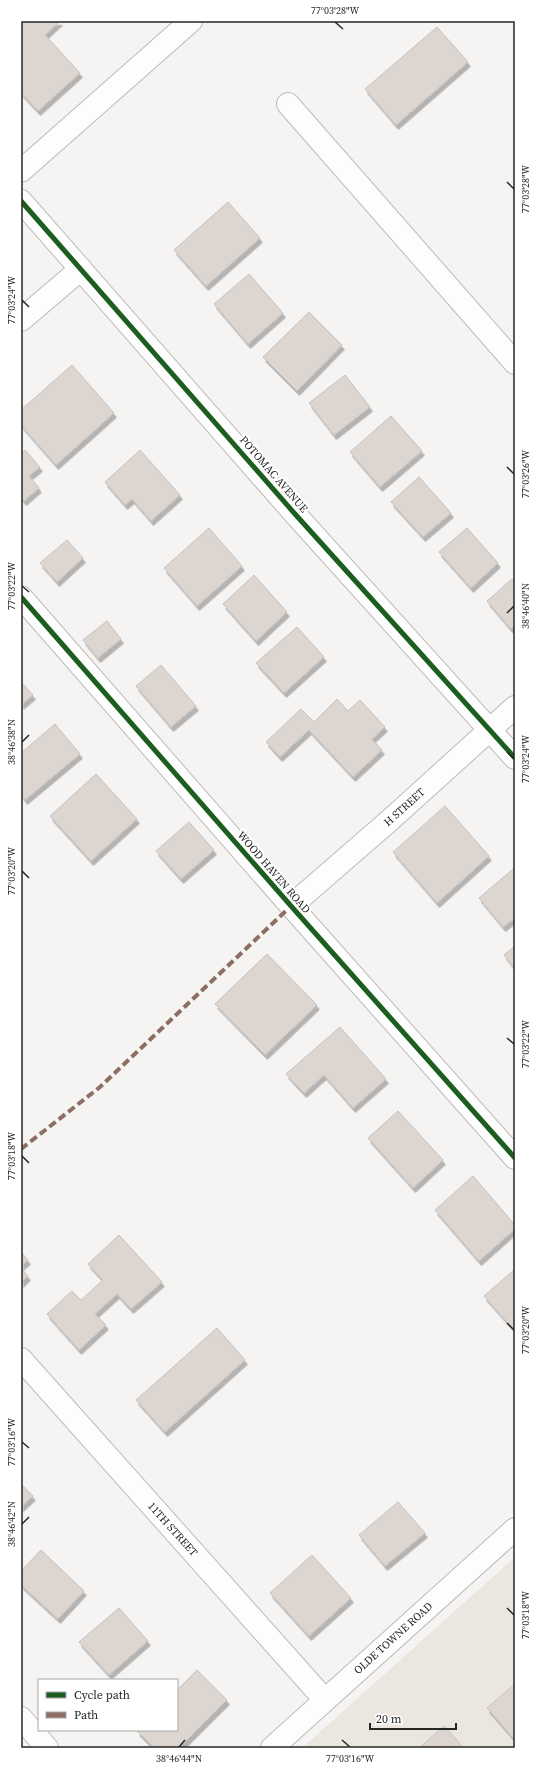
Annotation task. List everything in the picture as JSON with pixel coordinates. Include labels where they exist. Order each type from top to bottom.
[{"type":"street","points":[[21,171],[191,21]]},
{"type":"street","points":[[288,104],[515,363]]},
{"type":"street","name":"POTOMAC AVENUE","points":[[21,201],[295,514],[515,758]]},
{"type":"street","points":[[21,320],[81,268]]},
{"type":"street","name":"WOOD HAVEN ROAD","points":[[21,597],[291,906],[515,1158]]},
{"type":"street","name":"H STREET","points":[[291,906],[389,821],[515,706]]},
{"type":"street","name":"11TH STREET","points":[[21,1359],[325,1700]]},
{"type":"street","name":"OLDE TOWNE ROAD","points":[[272,1748],[515,1529]]},
{"type":"street","points":[[21,1718],[47,1748]]},
{"type":"shaded area","points":[[515,1557],[515,1748],[302,1748]]},
{"type":"building","points":[[21,21],[60,21],[45,35],[80,73],[38,111],[21,93]]},
{"type":"building","points":[[437,27],[468,62],[396,125],[365,89]]},
{"type":"building","points":[[228,202],[260,238],[206,286],[174,250]]},
{"type":"building","points":[[249,274],[283,313],[248,344],[214,304]]},
{"type":"building","points":[[309,312],[342,345],[297,391],[263,357]]},
{"type":"building","points":[[72,365],[114,413],[56,465],[21,425],[21,410]]},
{"type":"building","points":[[345,375],[370,407],[334,435],[309,403]]},
{"type":"building","points":[[391,416],[422,451],[380,487],[350,452]]},
{"type":"building","points":[[25,450],[40,467],[29,476],[39,488],[24,501],[21,498],[21,454]]},
{"type":"building","points":[[140,450],[180,495],[151,521],[132,499],[125,505],[105,482]]},
{"type":"building","points":[[419,477],[451,513],[423,537],[391,502]]},
{"type":"building","points":[[209,528],[242,566],[197,606],[164,568]]},
{"type":"building","points":[[467,528],[498,563],[471,588],[439,552]]},
{"type":"building","points":[[67,540],[83,558],[57,582],[40,563]]},
{"type":"building","points":[[254,575],[287,612],[256,641],[223,604]]},
{"type":"building","points":[[512,579],[515,583],[515,625],[511,629],[487,601]]},
{"type":"building","points":[[107,621],[121,639],[98,658],[83,640]]},
{"type":"building","points":[[297,627],[324,657],[284,693],[256,663]]},
{"type":"building","points":[[161,665],[196,706],[171,727],[136,686]]},
{"type":"building","points":[[21,682],[33,695],[21,705]]},
{"type":"building","points":[[337,699],[348,711],[360,700],[385,727],[372,739],[382,750],[353,777],[309,730],[280,757],[266,742],[301,709],[314,722]]},
{"type":"building","points":[[55,724],[80,754],[25,800],[21,795],[21,753]]},
{"type":"building","points":[[96,774],[137,819],[91,861],[50,816]]},
{"type":"building","points":[[445,806],[489,856],[437,903],[393,852]]},
{"type":"building","points":[[189,822],[214,850],[181,879],[156,851]]},
{"type":"building","points":[[513,869],[515,871],[515,918],[503,927],[479,898]]},
{"type":"building","points":[[515,946],[515,969],[504,955]]},
{"type":"building","points":[[267,954],[317,1005],[265,1055],[215,1004]]},
{"type":"building","points":[[340,1027],[386,1079],[353,1108],[324,1075],[304,1093],[286,1074]]},
{"type":"building","points":[[398,1111],[443,1160],[413,1188],[368,1138]]},
{"type":"building","points":[[473,1176],[515,1225],[515,1229],[479,1261],[435,1210]]},
{"type":"building","points":[[119,1235],[162,1282],[131,1309],[117,1294],[95,1314],[106,1325],[79,1350],[47,1314],[72,1291],[81,1300],[103,1280],[88,1264]]},
{"type":"building","points":[[21,1252],[28,1260],[21,1266]]},
{"type":"building","points":[[21,1268],[28,1276],[21,1283]]},
{"type":"building","points":[[515,1269],[515,1331],[484,1296]]},
{"type":"building","points":[[217,1328],[245,1360],[165,1432],[136,1400]]},
{"type":"building","points":[[21,1484],[33,1496],[21,1507]]},
{"type":"building","points":[[398,1502],[425,1533],[385,1566],[359,1535]]},
{"type":"building","points":[[41,1550],[84,1591],[58,1619],[21,1585],[21,1571]]},
{"type":"building","points":[[312,1555],[351,1598],[309,1636],[270,1593]]},
{"type":"building","points":[[119,1608],[148,1641],[109,1675],[79,1642]]},
{"type":"building","points":[[197,1670],[227,1700],[179,1748],[154,1748],[137,1731],[178,1731],[178,1689]]},
{"type":"building","points":[[515,1684],[515,1740],[487,1708]]},
{"type":"building","points":[[444,1726],[464,1748],[419,1748]]},
{"type":"marked path","points":[[21,1149],[100,1087],[291,906]]},
{"type":"cycle path","points":[[21,201],[295,514],[515,758]]},
{"type":"cycle path","points":[[21,597],[291,906],[515,1158]]}]
